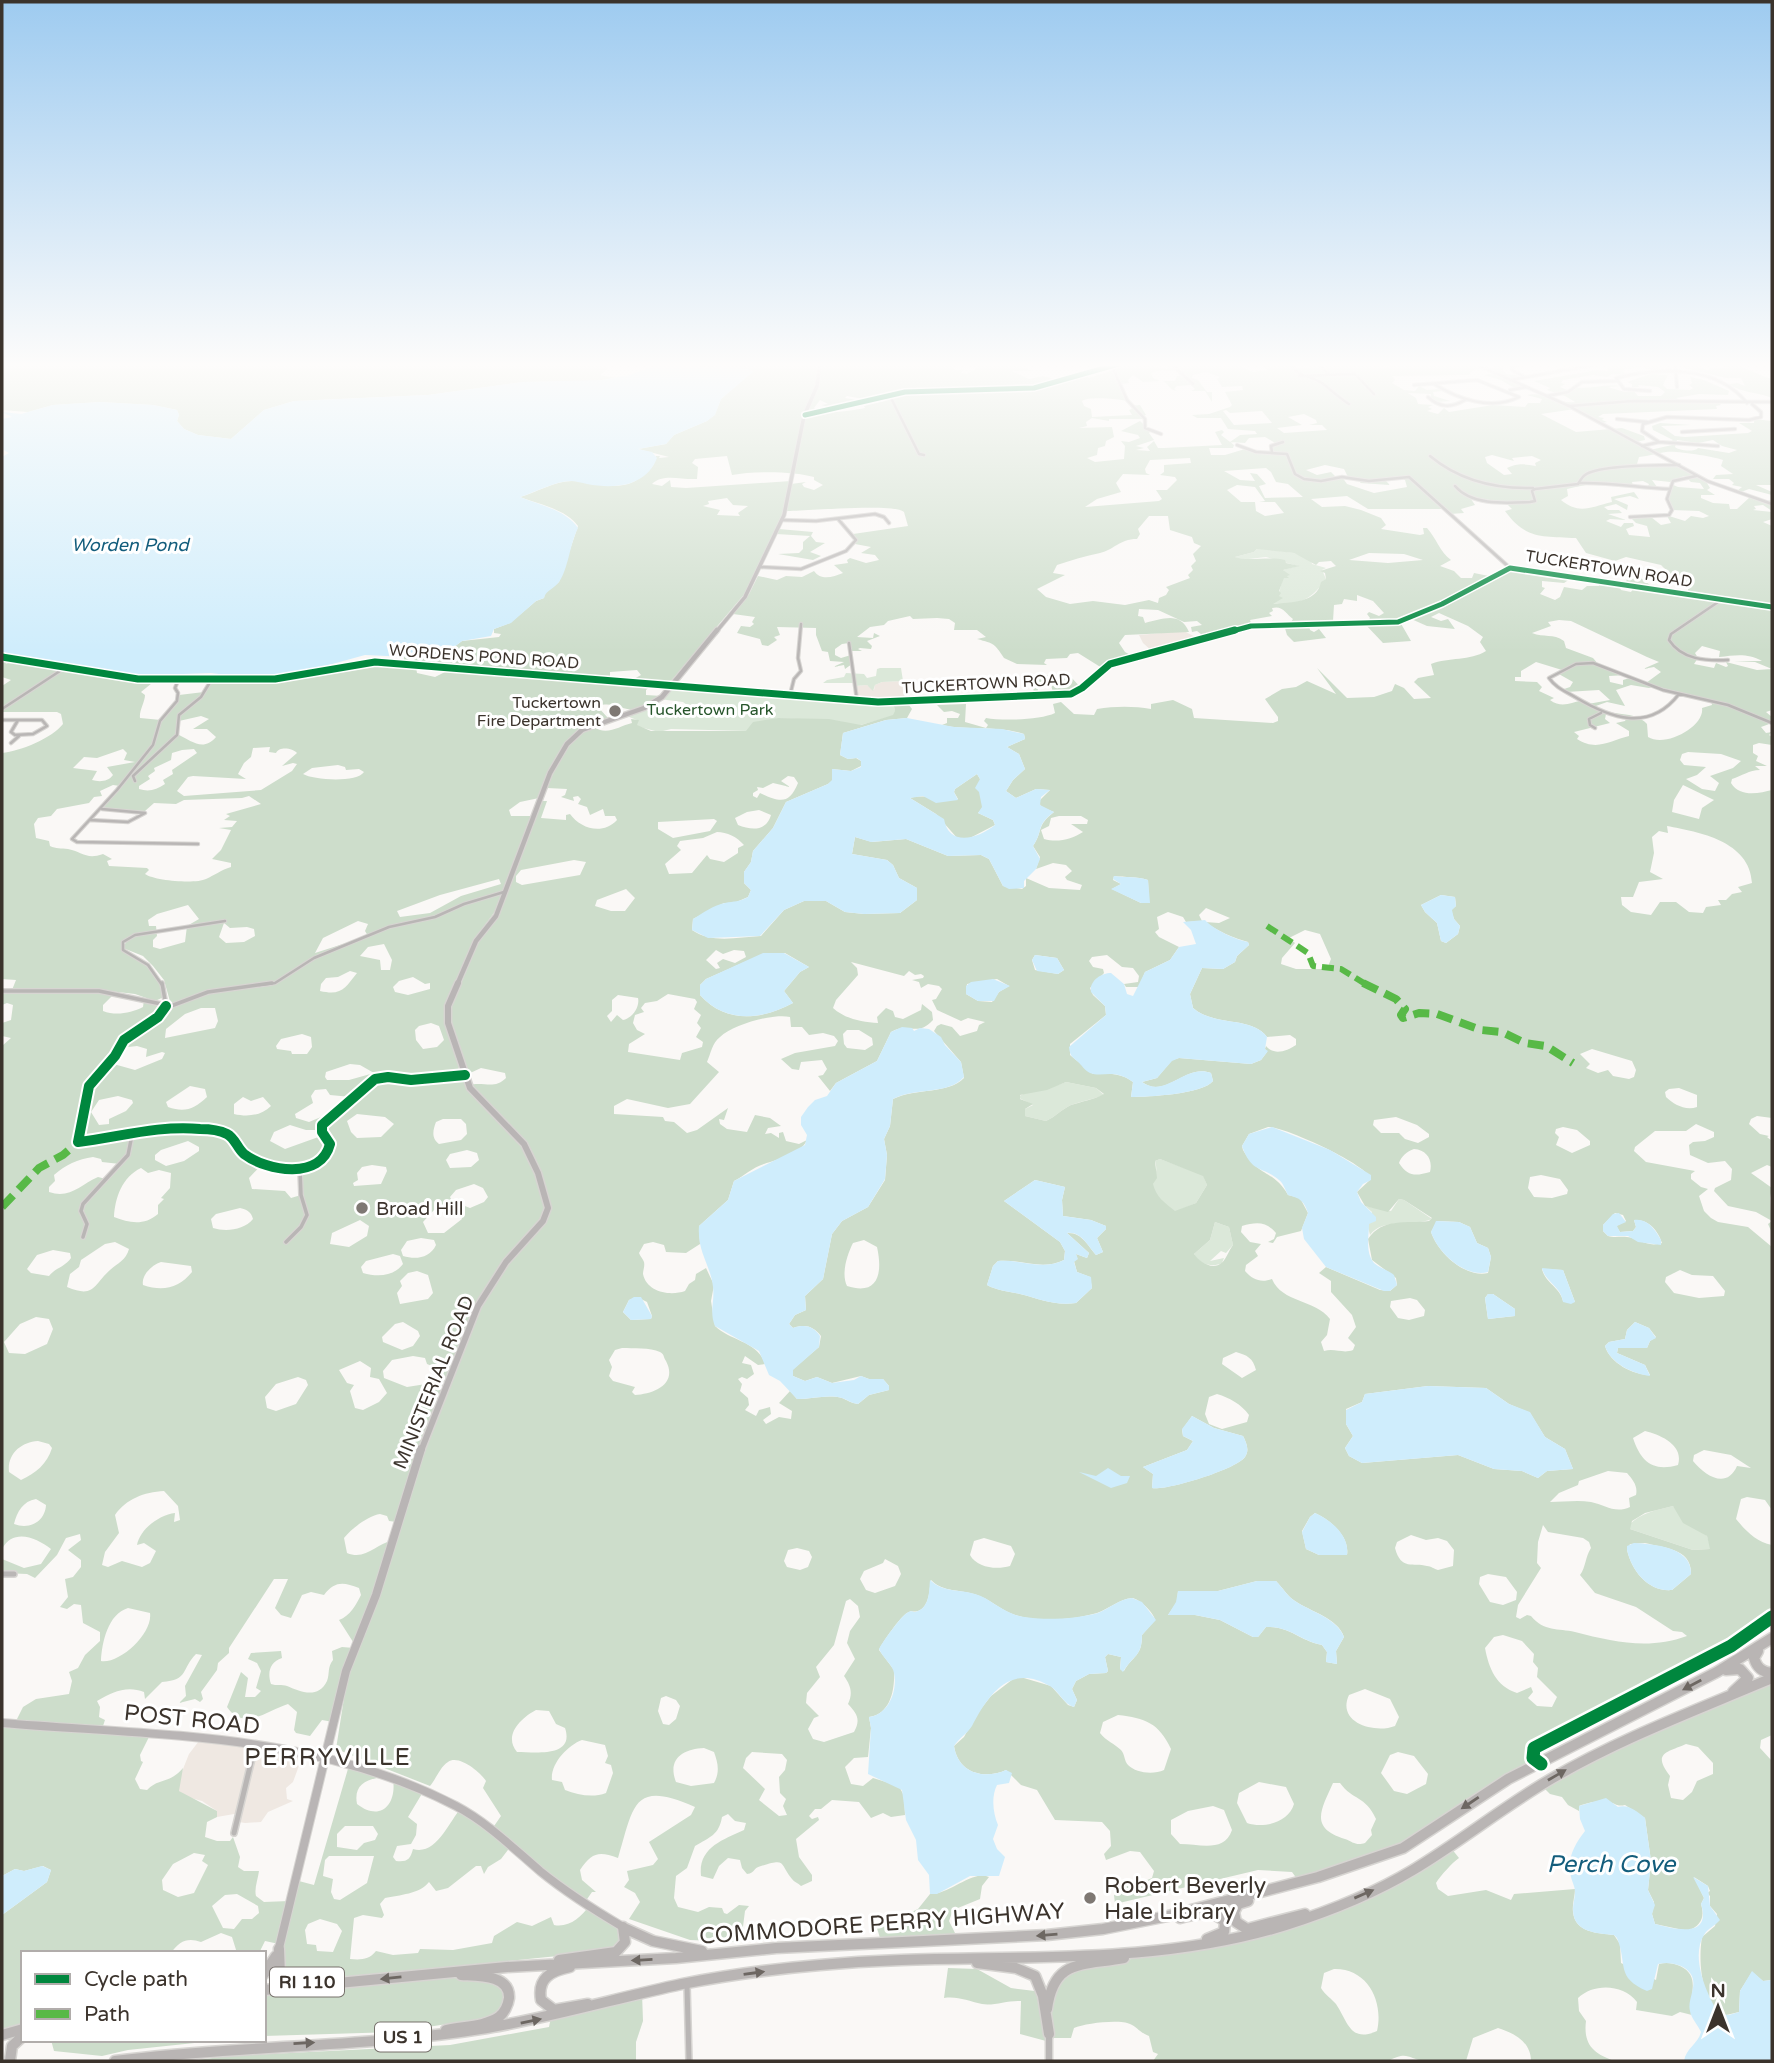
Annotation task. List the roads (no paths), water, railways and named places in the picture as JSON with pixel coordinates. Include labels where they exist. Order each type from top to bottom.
[{"type":"highway","name":"COMMODORE PERRY HIGHWAY","points":[[266,1990],[507,1967],[676,1958],[734,1951],[1046,1936],[1124,1925],[1318,1877],[1403,1848],[1425,1837],[1469,1803],[1508,1779],[1717,1672],[1772,1638]]},
{"type":"highway","points":[[1761,1647],[1754,1658],[1756,1666],[1772,1676]]},
{"type":"highway","points":[[1717,1672],[1736,1668],[1743,1670],[1748,1678],[1724,1698]]},
{"type":"highway","name":"COMMODORE PERRY HIGHWAY","points":[[115,2061],[428,2035],[524,2022],[687,1983],[838,1963],[1141,1953],[1269,1930],[1333,1907],[1413,1870],[1582,1760],[1772,1676]]},
{"type":"highway","points":[[1318,1877],[1284,1891],[1238,1904],[1234,1909],[1234,1918],[1241,1926],[1250,1929],[1333,1907]]},
{"type":"highway","points":[[1124,1925],[1165,1922],[1207,1912],[1217,1913],[1225,1922],[1224,1931],[1216,1937],[1162,1951]]},
{"type":"highway","points":[[623,1927],[653,1941],[679,1948],[734,1951]]},
{"type":"highway","points":[[507,1967],[616,1952],[625,1942],[623,1927]]},
{"type":"highway","name":"RI 110","points":[[266,1971],[279,1949]]},
{"type":"highway","name":"RI 110","points":[[279,1949],[278,1972],[286,1982],[365,1981]]},
{"type":"highway","points":[[1049,2034],[1048,2004],[1057,1974],[1072,1966],[1108,1963],[1141,1953]]},
{"type":"highway","points":[[948,1960],[1019,1968],[1030,1972],[1041,1984],[1049,2034]]},
{"type":"highway","points":[[594,1962],[552,1971],[541,1983],[540,1999],[550,2009],[558,2010],[606,2002]]},
{"type":"highway","points":[[428,2035],[456,2026],[494,2021],[503,2014],[509,2000],[507,1988],[494,1978],[436,1974]]},
{"type":"highway","points":[[2,2035],[21,2030]]},
{"type":"highway","points":[[10,2061],[9,2054],[13,2045],[21,2038]]},
{"type":"main road","name":"MINISTERIAL ROAD","points":[[279,1949],[349,1659],[376,1595],[418,1457],[471,1321],[500,1269],[543,1221],[547,1212],[545,1195],[526,1148],[511,1128],[475,1094],[465,1074],[448,1023],[447,1008],[476,941],[496,916],[551,773],[570,740],[593,725],[653,703],[673,685],[745,597],[782,520],[795,459]]},
{"type":"main road","name":"POST ROAD","points":[[2,1723],[157,1733],[255,1744],[326,1756],[376,1773],[457,1807],[482,1822],[555,1883],[623,1927]]},
{"type":"street","points":[[1290,459],[1295,474],[1307,480],[1348,477],[1369,481],[1409,477],[1510,568]]},
{"type":"street","points":[[1433,459],[1484,485],[1506,489],[1563,488],[1580,483],[1607,482],[1632,488],[1670,489]]},
{"type":"street","points":[[1667,459],[1698,476],[1772,505]]},
{"type":"street","points":[[1580,483],[1585,475],[1596,471],[1649,465],[1679,466]]},
{"type":"street","points":[[1630,517],[1669,515],[1672,510],[1667,499],[1675,479],[1698,476]]},
{"type":"street","points":[[1455,486],[1463,495],[1499,503],[1534,502],[1532,491],[1535,489]]},
{"type":"street","points":[[782,520],[811,522],[875,514],[884,517],[889,523]]},
{"type":"street","points":[[760,567],[801,569],[846,551],[856,540],[838,519]]},
{"type":"street","name":"TUCKERTOWN ROAD","points":[[673,685],[893,702],[1069,694],[1083,689],[1098,670],[1110,664],[1246,627],[1398,622],[1432,609],[1510,568],[1772,607]]},
{"type":"street","points":[[1721,600],[1671,634],[1669,640],[1678,651],[1689,656],[1706,660],[1728,660]]},
{"type":"street","points":[[790,695],[794,680],[801,671],[798,658],[800,624]]},
{"type":"street","points":[[849,643],[857,700]]},
{"type":"street","name":"WORDENS POND ROAD","points":[[2,657],[132,679],[284,678],[380,662],[673,685]]},
{"type":"street","points":[[1679,694],[1671,705],[1650,717],[1601,713],[1558,688],[1549,678],[1576,664],[1593,663],[1679,694],[1725,704],[1772,723]]},
{"type":"street","points":[[2,709],[63,669]]},
{"type":"street","points":[[179,678],[175,688],[178,693],[177,701],[160,721],[153,745],[72,840],[159,845],[198,844]]},
{"type":"street","points":[[135,782],[133,776],[177,735],[179,715],[201,697],[212,679]]},
{"type":"street","points":[[1595,728],[1590,725],[1590,719],[1601,713]]},
{"type":"street","points":[[2,720],[37,720],[47,723],[46,728],[19,736],[11,743]]},
{"type":"street","points":[[18,720],[11,732],[19,736]]},
{"type":"street","points":[[90,820],[126,823],[142,817],[145,813],[100,810]]},
{"type":"street","points":[[2,991],[99,991],[166,1006],[208,992],[275,983],[314,958],[353,942],[389,928],[435,917],[489,895],[505,892]]},
{"type":"street","points":[[166,1006],[158,976],[144,960],[123,950],[123,942],[135,935],[225,921]]},
{"type":"street","points":[[166,1006],[158,1017],[124,1040],[115,1056],[89,1086],[78,1142],[175,1128],[216,1130],[234,1140],[247,1155],[284,1169],[300,1170],[314,1166],[326,1158],[330,1144],[322,1132],[322,1125],[372,1081],[388,1077],[411,1080],[449,1079],[465,1074]]},
{"type":"street","points":[[83,1237],[86,1224],[81,1208],[128,1155],[132,1135]]},
{"type":"street","points":[[286,1242],[301,1227],[307,1215],[301,1195],[300,1170]]},
{"type":"street","points":[[2,1574],[14,1574]]},
{"type":"street","points":[[1541,1764],[1533,1758],[1534,1748],[1731,1646],[1772,1617]]},
{"type":"street","points":[[234,1833],[255,1744]]},
{"type":"street","points":[[687,1983],[689,2061]]},
{"type":"street","points":[[1049,2034],[1049,2061]]},
{"type":"water","name":"Worden Pond","points":[[2,459],[656,459],[645,475],[628,484],[597,486],[565,481],[520,497],[560,512],[578,528],[565,571],[544,598],[536,601],[511,623],[494,629],[491,636],[462,641],[454,647],[443,646],[409,657],[365,655],[296,674],[274,677],[211,673],[129,676],[78,669],[2,652]]},
{"type":"water","points":[[907,718],[954,727],[1002,729],[1024,734],[1025,739],[1007,747],[1019,754],[1025,769],[1006,791],[1016,798],[1036,789],[1050,790],[1041,797],[1040,805],[1054,812],[1042,825],[1033,846],[1040,859],[1036,869],[1024,881],[1024,888],[1009,889],[1003,886],[989,859],[981,855],[948,856],[906,839],[871,842],[855,837],[852,854],[887,860],[893,865],[899,878],[917,888],[917,900],[900,913],[864,914],[845,912],[826,901],[804,901],[784,910],[760,936],[708,938],[692,930],[693,919],[713,907],[748,897],[751,890],[744,883],[744,872],[751,862],[753,851],[773,828],[786,802],[828,784],[832,780],[832,769],[851,771],[861,767],[861,761],[857,758],[848,759],[840,755],[843,733],[886,720]],"holes":[[[977,774],[980,779],[975,788],[979,792],[982,807],[978,813],[993,820],[995,825],[981,834],[965,838],[952,834],[944,819],[910,798],[923,796],[936,803],[958,800],[955,789]]]},
{"type":"water","points":[[1114,876],[1148,880],[1150,903],[1141,903],[1111,889],[1121,884],[1113,879]]},
{"type":"water","points":[[1441,895],[1455,897],[1456,906],[1452,910],[1454,919],[1460,926],[1458,934],[1446,943],[1441,941],[1437,923],[1421,905]]},
{"type":"water","points":[[1205,920],[1219,930],[1248,942],[1249,945],[1237,956],[1235,962],[1223,969],[1202,968],[1190,994],[1193,1008],[1212,1018],[1252,1026],[1267,1037],[1265,1049],[1268,1051],[1261,1060],[1251,1064],[1179,1058],[1172,1061],[1157,1078],[1142,1082],[1159,1086],[1202,1071],[1211,1073],[1213,1081],[1187,1092],[1131,1097],[1133,1082],[1120,1075],[1090,1073],[1070,1054],[1069,1047],[1106,1015],[1105,1006],[1091,992],[1092,984],[1100,976],[1111,973],[1124,984],[1127,994],[1133,996],[1145,972],[1170,960],[1179,947],[1196,944],[1191,930],[1183,922]]},
{"type":"water","points":[[763,953],[784,953],[809,967],[800,972],[784,991],[793,1003],[757,1016],[733,1015],[721,1011],[700,995],[700,985],[706,979]]},
{"type":"water","points":[[1035,955],[1057,958],[1064,970],[1058,974],[1037,971],[1032,960]]},
{"type":"water","points":[[993,979],[1010,986],[999,992],[994,1001],[978,1001],[966,994],[966,986],[971,982]]},
{"type":"water","points":[[902,1027],[912,1028],[914,1031],[920,1028],[929,1029],[941,1037],[961,1062],[964,1077],[958,1083],[941,1089],[893,1099],[890,1126],[884,1139],[887,1155],[885,1179],[868,1207],[842,1221],[832,1234],[823,1279],[805,1296],[806,1310],[795,1315],[789,1324],[793,1328],[808,1327],[820,1336],[819,1347],[793,1370],[793,1376],[805,1381],[817,1377],[832,1383],[854,1380],[861,1376],[883,1379],[889,1390],[869,1395],[858,1404],[837,1397],[797,1399],[780,1381],[769,1375],[759,1351],[715,1326],[712,1316],[713,1287],[700,1244],[699,1226],[728,1200],[734,1181],[805,1145],[807,1135],[801,1125],[801,1117],[808,1107],[815,1100],[827,1096],[836,1083],[877,1061],[891,1032]]},
{"type":"water","points":[[1272,1127],[1330,1150],[1371,1175],[1371,1180],[1363,1184],[1357,1192],[1361,1202],[1376,1217],[1376,1221],[1369,1224],[1368,1249],[1374,1263],[1394,1275],[1397,1285],[1390,1291],[1384,1291],[1326,1267],[1304,1239],[1302,1228],[1308,1213],[1303,1203],[1288,1195],[1273,1175],[1253,1165],[1242,1146],[1249,1134]]},
{"type":"water","points":[[1035,1180],[1065,1187],[1063,1216],[1091,1220],[1106,1226],[1097,1238],[1103,1252],[1096,1255],[1080,1237],[1067,1233],[1089,1253],[1087,1258],[1076,1254],[1078,1259],[1074,1262],[1077,1272],[1091,1277],[1092,1288],[1076,1303],[1048,1302],[987,1285],[993,1266],[998,1261],[1048,1265],[1064,1260],[1065,1251],[1060,1242],[1004,1201]]},
{"type":"water","points":[[1619,1213],[1626,1222],[1617,1226],[1620,1232],[1633,1231],[1636,1227],[1634,1220],[1643,1221],[1656,1232],[1661,1245],[1638,1242],[1628,1236],[1608,1236],[1603,1231],[1603,1225],[1613,1214]]},
{"type":"water","points":[[1436,1221],[1459,1222],[1470,1227],[1477,1243],[1488,1248],[1491,1257],[1488,1272],[1479,1273],[1462,1268],[1446,1255],[1431,1232]]},
{"type":"water","points":[[1542,1268],[1563,1270],[1575,1302],[1563,1302]]},
{"type":"water","points":[[1488,1294],[1493,1294],[1515,1309],[1515,1316],[1488,1319],[1485,1298]]},
{"type":"water","points":[[641,1297],[652,1316],[651,1319],[631,1320],[623,1312],[629,1300]]},
{"type":"water","points":[[1635,1322],[1649,1328],[1656,1338],[1650,1341],[1647,1348],[1618,1348],[1617,1353],[1645,1365],[1650,1376],[1623,1367],[1612,1358],[1605,1346],[1609,1342],[1625,1339],[1627,1330]]},
{"type":"water","points":[[1428,1386],[1486,1388],[1509,1404],[1530,1412],[1545,1437],[1565,1449],[1573,1469],[1547,1471],[1538,1478],[1522,1471],[1494,1469],[1458,1455],[1362,1463],[1349,1456],[1345,1448],[1353,1436],[1346,1424],[1346,1410],[1362,1402],[1365,1394]]},
{"type":"water","points":[[1192,1416],[1214,1428],[1243,1436],[1247,1449],[1245,1457],[1229,1467],[1201,1478],[1152,1488],[1153,1474],[1143,1467],[1187,1450],[1193,1441],[1183,1436],[1182,1429]]},
{"type":"water","points":[[1108,1468],[1121,1476],[1130,1476],[1127,1483],[1111,1488],[1079,1472],[1096,1476]]},
{"type":"water","points":[[1315,1513],[1338,1529],[1346,1541],[1347,1555],[1319,1555],[1306,1549],[1302,1532]]},
{"type":"water","points":[[1634,1543],[1661,1546],[1679,1553],[1690,1565],[1691,1574],[1672,1590],[1656,1588],[1642,1579],[1629,1558],[1627,1546]]},
{"type":"water","points":[[930,1580],[946,1589],[969,1592],[1008,1612],[1031,1618],[1055,1619],[1089,1615],[1132,1598],[1142,1602],[1156,1620],[1142,1635],[1139,1652],[1123,1672],[1120,1669],[1121,1657],[1108,1654],[1105,1657],[1108,1671],[1106,1673],[1089,1674],[1076,1681],[1072,1689],[1077,1700],[1074,1707],[1050,1686],[1024,1678],[1003,1685],[986,1703],[970,1729],[954,1746],[961,1763],[973,1772],[989,1774],[1006,1770],[1012,1773],[1009,1783],[997,1785],[993,1800],[998,1825],[993,1839],[997,1849],[1005,1857],[999,1876],[970,1876],[937,1894],[930,1894],[929,1875],[918,1860],[916,1840],[906,1820],[902,1790],[868,1774],[871,1728],[869,1717],[886,1707],[893,1694],[895,1680],[893,1670],[879,1649],[904,1615],[918,1611],[925,1605]]},
{"type":"water","points":[[1257,1581],[1276,1581],[1292,1599],[1323,1616],[1341,1630],[1344,1637],[1336,1651],[1337,1664],[1326,1662],[1327,1652],[1322,1645],[1282,1629],[1266,1627],[1258,1637],[1253,1637],[1220,1620],[1195,1615],[1168,1615],[1176,1602],[1178,1591],[1218,1591]]},
{"type":"water","name":"Perch Cove","points":[[1606,1798],[1618,1807],[1629,1807],[1645,1818],[1651,1861],[1648,1890],[1655,1905],[1652,1914],[1655,1924],[1681,1929],[1696,1927],[1701,1923],[1701,1904],[1704,1898],[1693,1877],[1708,1886],[1710,1906],[1720,1920],[1704,1935],[1700,1944],[1699,1965],[1705,1986],[1719,2014],[1739,2012],[1740,1991],[1752,1971],[1763,1981],[1772,1980],[1772,2061],[1684,2061],[1701,2032],[1689,2006],[1693,1988],[1692,1976],[1681,1966],[1658,1964],[1652,1989],[1647,1991],[1630,1981],[1626,1975],[1620,1947],[1614,1935],[1587,1930],[1577,1923],[1573,1909],[1575,1890],[1570,1864],[1575,1847],[1585,1831],[1579,1806]]},
{"type":"water","points":[[42,1866],[51,1870],[47,1882],[2,1915],[2,1876],[15,1869],[24,1871]]},
{"type":"place","name":"Tuckertown Fire Department","points":[[615,711]]},
{"type":"place","name":"Broad Hill","points":[[362,1208]]},
{"type":"place","name":"Robert Beverly Hale Library","points":[[1090,1898]]},
{"type":"district","name":"PERRYVILLE","points":[[328,1757]]},
{"type":"park label","name":"Tuckertown Park","points":[[710,709]]}]
